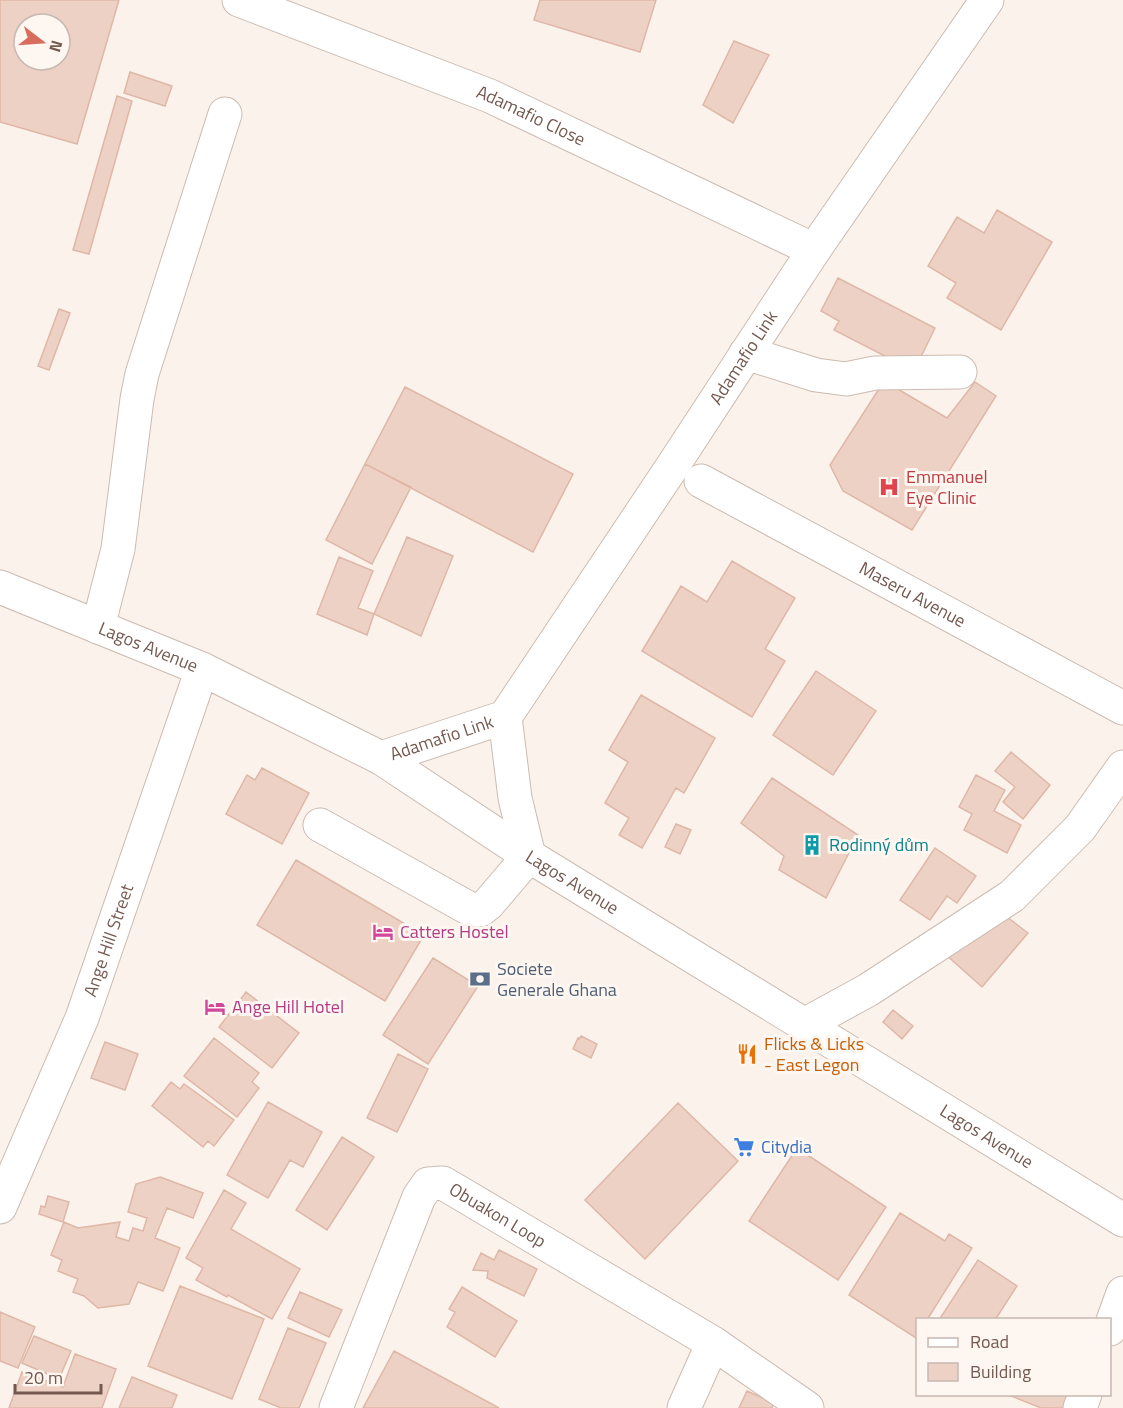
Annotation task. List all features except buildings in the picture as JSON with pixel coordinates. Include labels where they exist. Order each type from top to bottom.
[{"type":"street","name":"Adamafio Close","points":[[239,0],[490,96],[814,250]]},
{"type":"street","name":"Adamafio Link","points":[[381,758],[504,717],[814,250],[987,0]]},
{"type":"street","points":[[98,627],[118,549],[142,374],[225,114]]},
{"type":"street","points":[[746,353],[816,375],[846,379],[875,373],[960,372]]},
{"type":"street","name":"Maseru Avenue","points":[[702,481],[1123,708]]},
{"type":"street","name":"Lagos Avenue","points":[[0,587],[202,669],[381,758],[529,856],[1123,1220]]},
{"type":"street","name":"Ange Hill Street","points":[[0,1208],[82,1018],[202,669]]},
{"type":"street","name":"Adamafio Link","points":[[504,717],[515,798],[529,856]]},
{"type":"street","points":[[804,1025],[868,990],[1012,896],[1080,828],[1123,767]]},
{"type":"street","points":[[320,825],[470,909],[480,910],[488,904],[529,856]]},
{"type":"street","name":"Obuakon Loop","points":[[336,1408],[419,1197],[428,1184],[442,1183],[713,1343]]},
{"type":"street","points":[[1111,1326],[1123,1293]]},
{"type":"street","points":[[684,1408],[713,1343],[807,1408]]},
{"type":"place","name":"Emmanuel Eye Clinic","points":[[889,487]]},
{"type":"place","name":"Rodinný dům","points":[[812,845]]},
{"type":"place","name":"Catters Hostel","points":[[383,932]]},
{"type":"place","name":"Societe Generale Ghana","points":[[480,979]]},
{"type":"place","name":"Ange Hill Hotel","points":[[215,1007]]},
{"type":"place","name":"Flicks & Licks - East Legon","points":[[747,1054]]},
{"type":"place","name":"Citydia","points":[[744,1147]]}]
